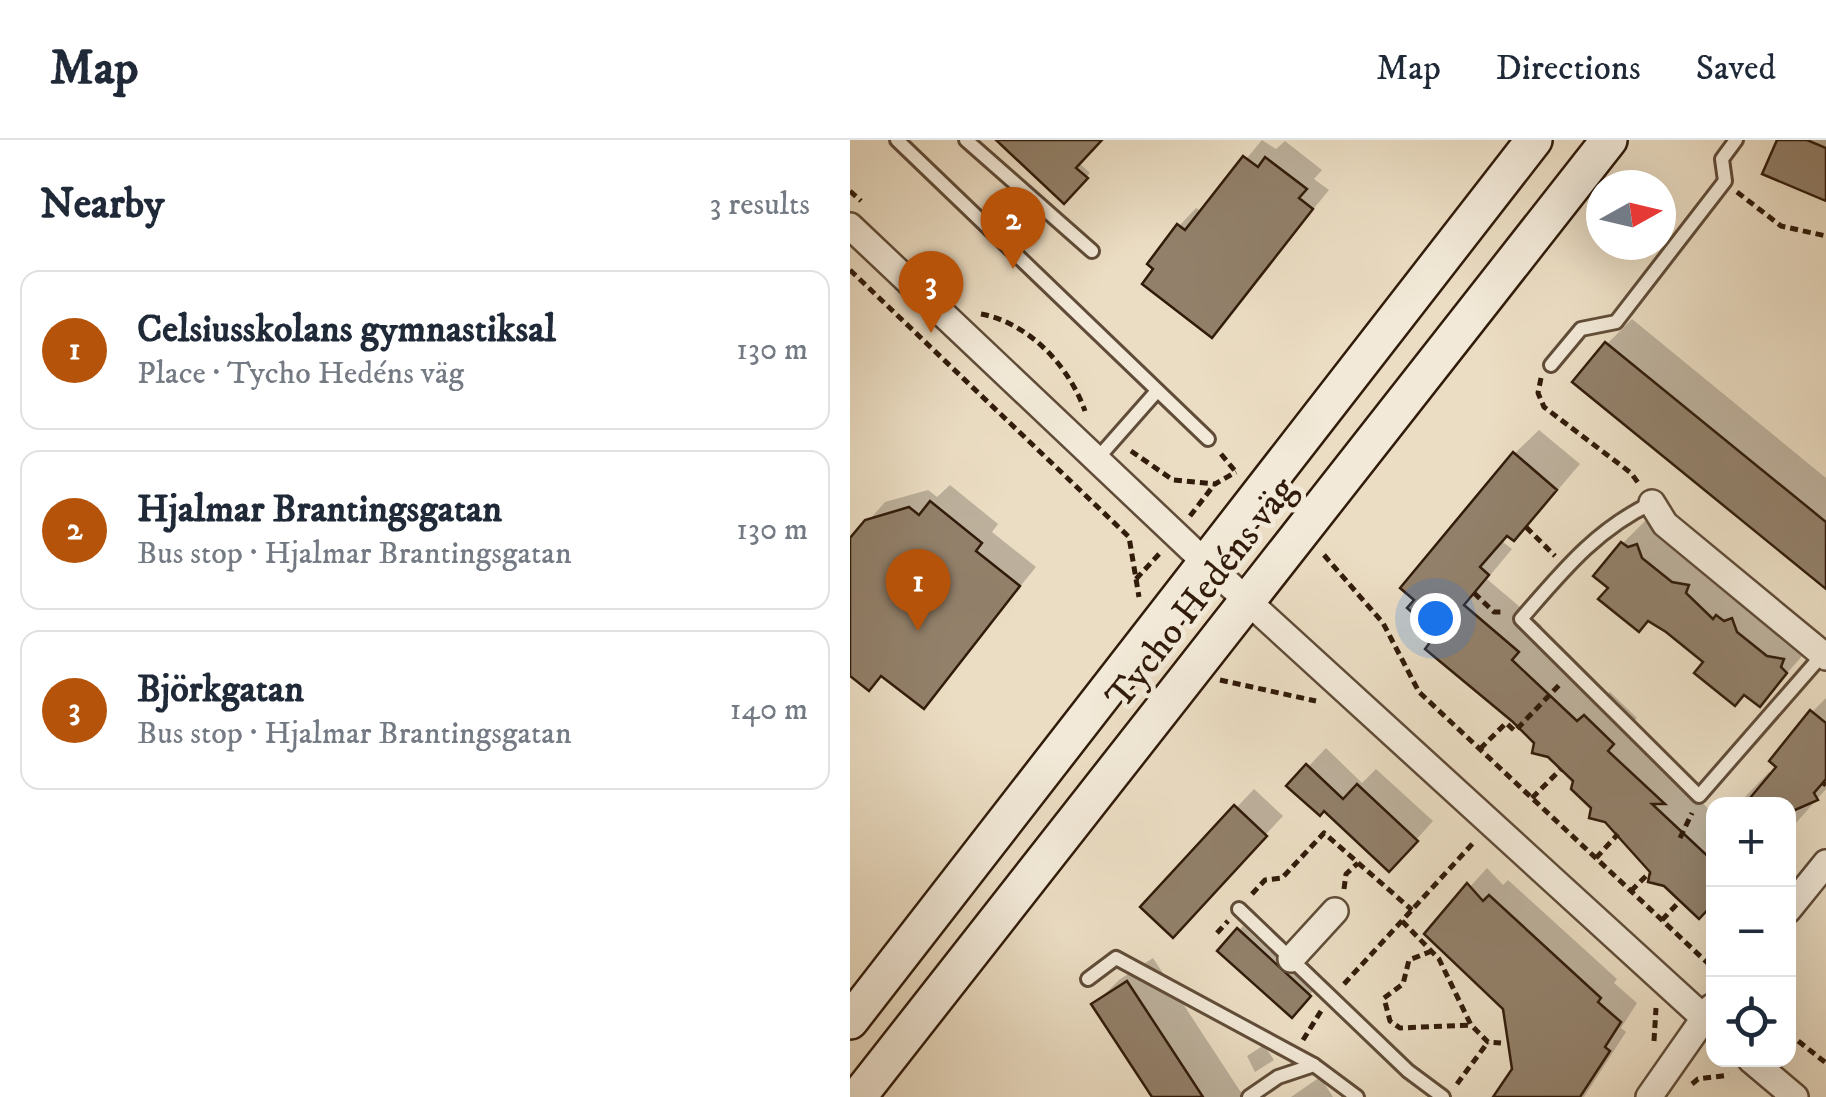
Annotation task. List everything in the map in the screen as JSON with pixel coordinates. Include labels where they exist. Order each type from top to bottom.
[{"type":"main road","name":"Tycho Hedéns väg","points":[[850,1021],[1534,140]]},
{"type":"main road","name":"Tycho Hedéns väg","points":[[858,1097],[1608,140]]},
{"type":"street","points":[[850,226],[1206,562],[1706,1013]]},
{"type":"street","points":[[1652,503],[1665,524],[1824,656]]},
{"type":"street","points":[[1796,900],[1826,863]]},
{"type":"street","points":[[1291,960],[1335,911]]},
{"type":"street","points":[[1649,1097],[1706,1022]]},
{"type":"street","points":[[1743,1067],[1796,1097]]},
{"type":"lane","points":[[897,140],[1208,439]]},
{"type":"lane","points":[[966,140],[1092,251]]},
{"type":"lane","points":[[1552,364],[1581,328],[1616,322],[1725,181],[1722,159],[1736,140]]},
{"type":"lane","points":[[1096,459],[1157,392]]},
{"type":"lane","points":[[1652,503],[1620,518],[1566,568],[1521,619],[1699,796],[1824,656]]},
{"type":"lane","points":[[1239,909],[1408,1071],[1445,1097]]},
{"type":"lane","points":[[1088,979],[1116,958],[1296,1053],[1357,1097]]},
{"type":"lane","points":[[1249,1097],[1278,1077],[1314,1065]]},
{"type":"path","points":[[1725,181],[1781,226],[1826,236]]},
{"type":"path","points":[[1552,364],[1539,379],[1538,393],[1544,408],[1631,473],[1652,503]]},
{"type":"path","points":[[1526,527],[1566,568]]},
{"type":"path","points":[[1474,593],[1494,612],[1514,612],[1521,619]]},
{"type":"path","points":[[1480,750],[1506,723],[1515,732],[1573,670]]},
{"type":"path","points":[[1532,798],[1561,769]]},
{"type":"path","points":[[1680,838],[1699,796]]},
{"type":"path","points":[[1217,934],[1265,880],[1282,878],[1324,833],[1412,910]]},
{"type":"path","points":[[1596,858],[1618,834]]},
{"type":"path","points":[[1296,1053],[1331,998],[1477,838]]},
{"type":"path","points":[[1632,892],[1650,872]]},
{"type":"path","points":[[1662,920],[1680,901]]},
{"type":"path","points":[[1402,921],[1432,951],[1470,1024],[1488,1042],[1501,1043]]},
{"type":"path","points":[[1432,951],[1409,960],[1403,984],[1384,998],[1390,1021],[1400,1028],[1470,1024]]},
{"type":"path","points":[[1653,1045],[1658,1026],[1656,1006]]},
{"type":"path","points":[[1796,1039],[1826,1063]]},
{"type":"path","points":[[1445,1097],[1488,1042]]},
{"type":"path","points":[[1698,1079],[1743,1067]]},
{"type":"building","points":[[996,140],[1102,140],[1076,168],[1088,178],[1064,204]]},
{"type":"building","points":[[1777,140],[1807,140],[1826,148],[1826,201],[1762,174]]},
{"type":"building","points":[[1243,156],[1258,167],[1265,157],[1307,189],[1299,198],[1313,209],[1212,338],[1142,284],[1153,269],[1147,264],[1177,224],[1185,230]]},
{"type":"building","points":[[1605,342],[1826,522],[1826,589],[1572,382]]},
{"type":"building","points":[[1513,452],[1557,490],[1514,541],[1507,536],[1480,567],[1489,575],[1464,605],[1519,652],[1512,660],[1577,721],[1584,715],[1614,744],[1608,751],[1665,804],[1652,804],[1706,855],[1706,912],[1699,919],[1664,886],[1648,882],[1650,872],[1605,822],[1589,818],[1591,808],[1571,789],[1573,781],[1548,757],[1532,753],[1534,743],[1513,722],[1425,649],[1431,641],[1421,632],[1426,625],[1407,608],[1414,600],[1400,588]]},
{"type":"building","points":[[930,501],[982,543],[976,551],[1020,586],[924,709],[881,676],[869,691],[850,676],[850,538],[865,520],[909,507],[919,515]]},
{"type":"building","points":[[1621,542],[1628,547],[1637,544],[1642,558],[1672,582],[1689,585],[1686,593],[1713,619],[1716,615],[1724,621],[1732,618],[1737,632],[1767,656],[1784,659],[1781,667],[1787,673],[1760,707],[1744,695],[1735,706],[1694,673],[1703,662],[1666,632],[1648,621],[1639,632],[1598,599],[1608,588],[1593,576]]},
{"type":"building","points":[[1810,710],[1826,723],[1826,779],[1814,793],[1818,800],[1796,810],[1796,797],[1751,797],[1776,767],[1769,761]]},
{"type":"building","points":[[1306,764],[1343,799],[1357,784],[1418,841],[1389,872],[1324,811],[1320,816],[1286,786]]},
{"type":"building","points":[[1234,805],[1267,836],[1173,938],[1140,907]]},
{"type":"building","points":[[1467,883],[1483,901],[1489,895],[1601,998],[1598,1002],[1621,1022],[1605,1047],[1610,1051],[1580,1097],[1493,1097],[1512,1069],[1503,1009],[1424,934]]},
{"type":"building","points":[[1237,928],[1311,996],[1292,1018],[1217,951]]},
{"type":"building","points":[[1127,981],[1203,1097],[1152,1097],[1091,1004]]},
{"type":"place","name":"Hjalmar Brantingsgatan","points":[[1013,269]]},
{"type":"place","name":"Björkgatan","points":[[931,333]]},
{"type":"place","name":"Celsiusskolans gymnastiksal","points":[[918,631]]}]
